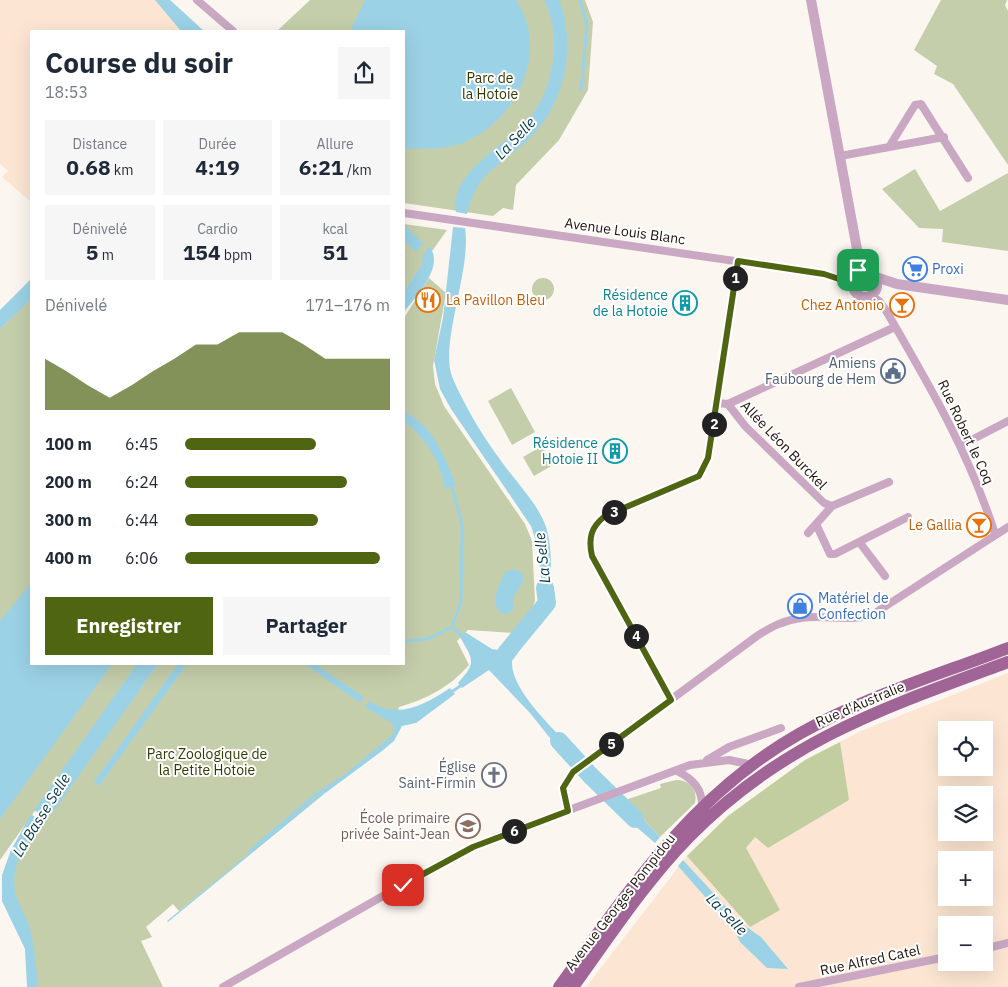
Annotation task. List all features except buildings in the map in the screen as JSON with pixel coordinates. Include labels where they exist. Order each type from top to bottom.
[{"type":"main road","name":"Rue d'Australie","points":[[722,790],[753,765],[799,734],[853,708],[1008,648]]},
{"type":"main road","name":"Rue d'Australie","points":[[735,794],[784,758],[862,717],[1008,662]]},
{"type":"main road","name":"Avenue Georges Pompidou","points":[[559,987],[644,870],[702,808],[722,790]]},
{"type":"main road","name":"Avenue Georges Pompidou","points":[[573,987],[659,872],[687,838],[735,794]]},
{"type":"street","points":[[197,0],[232,30]]},
{"type":"street","points":[[811,0],[859,260],[861,297],[874,293],[877,282],[861,278]]},
{"type":"street","points":[[889,147],[914,105],[921,104],[944,137],[968,178]]},
{"type":"street","points":[[840,156],[944,137]]},
{"type":"street","name":"Avenue Louis Blanc","points":[[405,213],[824,274],[842,280],[861,278],[1008,300]]},
{"type":"street","points":[[671,700],[592,556],[590,534],[594,526],[605,516],[699,476],[708,458],[738,261]]},
{"type":"street","name":"Avenue Louis Blanc","points":[[874,293],[897,284]]},
{"type":"street","name":"Rue Robert le Coq","points":[[874,293],[937,398],[960,446],[995,534]]},
{"type":"street","points":[[728,404],[895,327]]},
{"type":"street","name":"Allée Léon Burckel","points":[[717,403],[728,404],[745,426],[817,498],[832,506]]},
{"type":"street","points":[[960,446],[1008,421]]},
{"type":"street","name":"Allée Léon Burckel","points":[[808,533],[832,506],[889,482]]},
{"type":"street","points":[[816,524],[830,554],[860,543],[908,517]]},
{"type":"street","points":[[568,811],[563,788],[573,772],[757,636],[774,626],[802,618],[864,618],[1008,527]]},
{"type":"street","points":[[860,543],[885,576]]},
{"type":"street","points":[[223,987],[237,984],[460,853],[703,762],[729,748],[781,728]]},
{"type":"street","points":[[703,762],[729,760],[753,765]]},
{"type":"street","points":[[677,771],[695,783],[701,793],[702,808]]},
{"type":"street","points":[[997,947],[1008,943]]},
{"type":"street","points":[[993,948],[1008,947]]},
{"type":"street","name":"Rue Alfred Catel","points":[[800,987],[938,959]]},
{"type":"shaded area","points":[[0,0],[170,0],[203,30],[30,30],[30,201],[2,177],[8,171],[0,164]]},
{"type":"shaded area","points":[[1008,673],[1008,987],[586,987],[687,856],[728,816],[805,760],[861,731]]},
{"type":"green space","name":"Parc de la Hotoie","points":[[310,0],[585,0],[593,22],[588,90],[559,140],[516,185],[513,210],[503,208],[493,216],[405,203],[405,30],[278,30]]},
{"type":"green space","points":[[941,0],[1007,0],[1005,5],[1008,11],[1008,165],[953,84],[934,74],[937,66],[914,50]]},
{"type":"green space","points":[[915,169],[940,211],[1008,173],[1008,251],[942,242],[943,229],[919,228],[882,189]]},
{"type":"green space","points":[[405,224],[447,230],[405,290]]},
{"type":"green space","name":"Parc Zoologique de la Petite Hotoie","points":[[429,278],[446,293],[433,366],[435,384],[444,406],[525,524],[532,541],[535,601],[530,615],[514,633],[468,630],[457,641],[469,665],[446,686],[419,700],[399,707],[393,737],[179,911],[173,904],[146,927],[152,937],[141,941],[163,987],[37,987],[13,885],[16,861],[21,850],[157,665],[405,665],[405,316]]},
{"type":"green space","points":[[543,278],[551,281],[554,289],[551,297],[543,300],[535,297],[532,289],[535,281]]},
{"type":"green space","points":[[30,298],[30,665],[138,665],[0,860],[0,329]]},
{"type":"green space","points":[[511,388],[535,432],[512,445],[488,401]]},
{"type":"green space","points":[[542,446],[553,465],[534,476],[523,457]]},
{"type":"green space","points":[[840,742],[849,800],[768,848],[755,837],[746,848],[780,910],[750,927],[687,856],[728,816],[805,760]]},
{"type":"green space","points":[[681,780],[692,786],[696,798],[695,803],[660,837],[625,800],[661,788],[660,784]]},
{"type":"water","points":[[155,0],[170,0],[203,30],[180,30]]},
{"type":"water","points":[[365,0],[516,0],[526,21],[530,43],[528,65],[521,86],[510,105],[495,122],[477,136],[451,147],[405,149],[405,30],[350,30]]},
{"type":"water","points":[[544,0],[559,0],[565,18],[567,57],[564,76],[558,94],[550,112],[539,128],[526,142],[497,165],[482,180],[471,200],[467,214],[456,212],[456,198],[461,184],[471,171],[531,116],[546,90],[552,68],[554,45],[552,22]]},
{"type":"water","points":[[405,226],[423,243],[416,252],[405,242]]},
{"type":"water","points":[[453,227],[465,228],[466,245],[452,328],[449,365],[453,379],[474,420],[492,449],[531,500],[546,527],[549,539],[552,591],[548,614],[538,608],[541,579],[536,544],[531,526],[451,409],[440,389],[434,360],[443,318]]},
{"type":"water","points":[[429,246],[433,254],[434,263],[427,281],[405,311],[405,290],[423,263],[422,257]]},
{"type":"water","points":[[30,280],[30,300],[0,329],[0,310]]},
{"type":"water","points":[[405,412],[414,417],[430,433],[442,453],[456,485],[445,489],[436,459],[405,422]]},
{"type":"water","points":[[515,569],[523,575],[524,580],[514,596],[513,610],[507,614],[500,612],[497,608],[496,596],[505,572]]},
{"type":"water","points":[[30,584],[30,665],[111,665],[0,819],[0,621]]},
{"type":"water","points":[[536,611],[546,617],[528,638],[520,629]]},
{"type":"water","points":[[518,631],[527,640],[512,661],[513,673],[527,698],[537,711],[578,755],[569,762],[530,713],[489,670],[462,688],[458,683],[468,670],[471,661],[460,637],[465,632],[492,649],[499,650]]},
{"type":"water","points":[[136,665],[157,665],[52,813],[44,817],[34,810]]},
{"type":"water","points":[[177,665],[186,665],[99,786],[94,782]]},
{"type":"water","points":[[306,665],[316,665],[364,697],[360,703]]},
{"type":"water","points":[[450,688],[455,694],[416,723],[402,726],[394,741],[382,751],[324,794],[167,921],[389,740],[394,731],[393,724],[365,707],[369,701],[380,707],[401,710],[421,705]]},
{"type":"water","points":[[592,769],[610,787],[598,791],[582,776]]},
{"type":"water","points":[[625,800],[660,837],[655,843],[611,805]]},
{"type":"water","points":[[31,814],[42,822],[24,846],[17,865],[14,885],[17,899],[28,922],[31,934],[38,987],[27,987],[25,949],[2,901],[2,875],[11,850]]},
{"type":"water","points":[[683,860],[741,923],[761,937],[788,969],[767,968],[740,942],[734,930],[678,866]]},
{"type":"waterway","points":[[580,0],[587,25],[581,90]]},
{"type":"waterway","points":[[451,484],[462,524],[461,602],[452,627]]},
{"type":"waterway","name":"La Selle","points":[[506,653],[547,603],[545,588]]},
{"type":"waterway","points":[[405,641],[428,639],[452,627],[464,637]]},
{"type":"waterway","points":[[450,693],[463,684]]},
{"type":"waterway","points":[[250,851],[318,793],[344,777],[391,738]]},
{"type":"waterway","name":"La Selle","points":[[559,741],[590,775],[635,819]]},
{"type":"place","name":"Proxi","points":[[915,269]]},
{"type":"place","name":"La Pavillon Bleu","points":[[428,300]]},
{"type":"place","name":"Résidence de la Hotoie","points":[[685,303]]},
{"type":"place","name":"Chez Antonio","points":[[902,305]]},
{"type":"place","name":"Amiens Faubourg de Hem","points":[[893,371]]},
{"type":"place","name":"Résidence Hotoie II","points":[[615,451]]},
{"type":"place","name":"Le Gallia","points":[[979,525]]},
{"type":"place","name":"Matériel de Confection","points":[[800,606]]},
{"type":"place","name":"Église Saint-Firmin","points":[[494,775]]},
{"type":"place","name":"École primaire privée Saint-Jean","points":[[468,826]]},
{"type":"route","points":[[403,885],[473,847],[568,811],[563,788],[567,778],[671,700],[592,556],[590,534],[594,526],[605,516],[699,476],[704,469],[713,429],[738,261],[824,274],[842,280],[854,279],[858,275],[858,270]]},
{"type":"water label","name":"La Basse Selle","points":[[41,815]]}]
